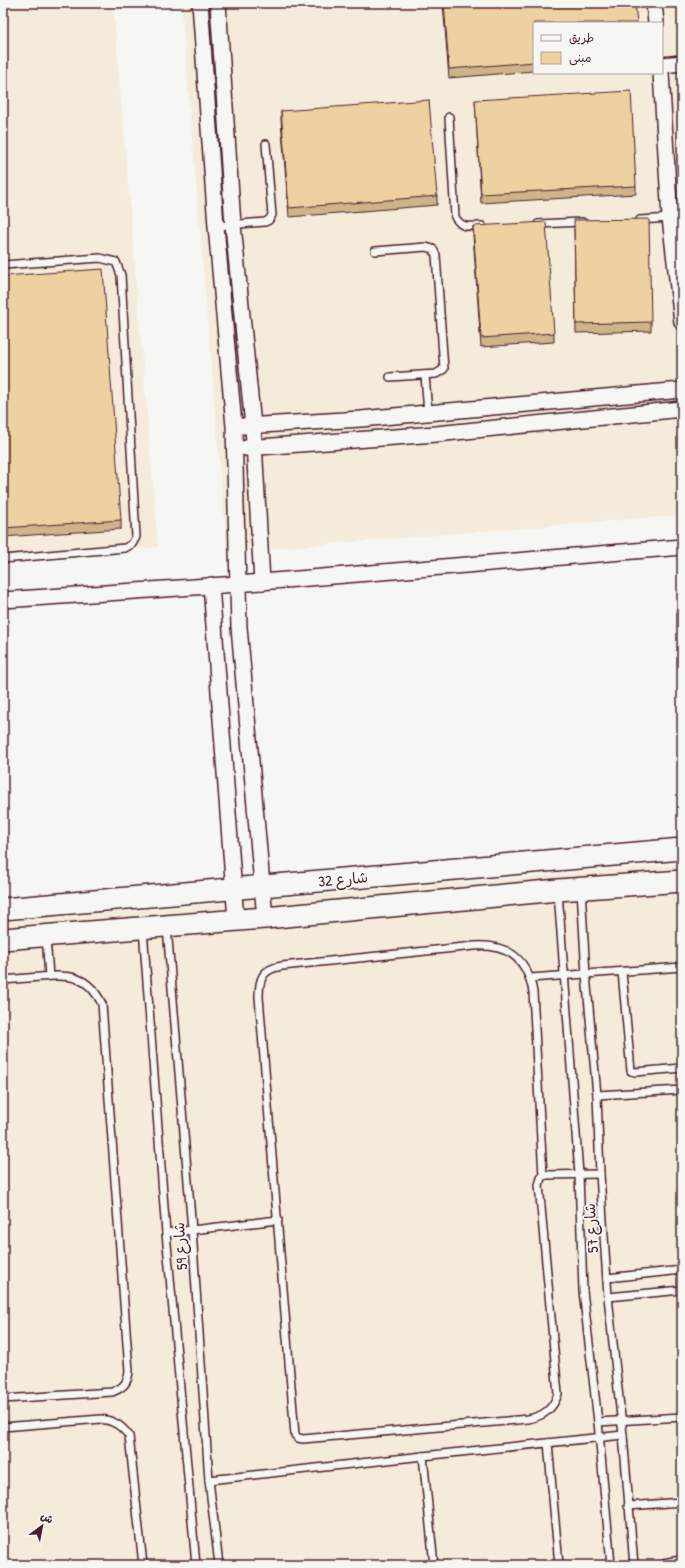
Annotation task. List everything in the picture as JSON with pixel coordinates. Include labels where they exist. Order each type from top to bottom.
[{"type":"main road","name":"شارع 32","points":[[3,909],[682,849]]},
{"type":"main road","points":[[578,858],[581,888]]},
{"type":"main road","points":[[555,860],[558,890]]},
{"type":"main road","name":"شارع 32","points":[[3,939],[266,918],[581,888],[682,881]]},
{"type":"street","points":[[200,3],[216,226],[234,426],[239,627],[266,918]]},
{"type":"street","points":[[218,3],[233,225],[253,426],[262,582]]},
{"type":"street","points":[[654,3],[656,22]]},
{"type":"street","points":[[663,65],[682,63]]},
{"type":"street","points":[[661,74],[670,218],[682,322]]},
{"type":"street","points":[[234,426],[361,419],[682,390]]},
{"type":"street","points":[[235,449],[436,434],[682,409]]},
{"type":"street","points":[[361,419],[362,439]]},
{"type":"street","points":[[3,600],[238,584],[682,547]]},
{"type":"street","points":[[211,585],[236,920]]},
{"type":"lane","points":[[449,117],[455,217],[459,224],[466,227],[490,226]]},
{"type":"lane","points":[[216,226],[266,222],[271,218],[266,144]]},
{"type":"lane","points":[[631,220],[670,218]]},
{"type":"lane","points":[[529,224],[592,222]]},
{"type":"lane","points":[[375,251],[426,246],[430,247],[435,252],[445,366],[440,373],[390,377]]},
{"type":"lane","points":[[3,265],[100,258],[116,262],[121,275],[136,537],[132,544],[125,548],[3,559]]},
{"type":"lane","points":[[425,375],[428,413]]},
{"type":"lane","name":"شارع 57","points":[[581,888],[586,974],[597,1095],[600,1174],[608,1297],[622,1420],[634,1565]]},
{"type":"lane","name":"شارع 57","points":[[558,890],[579,1174],[583,1291],[598,1422],[611,1565]]},
{"type":"lane","name":"شارع 59","points":[[167,925],[192,1230],[209,1480],[219,1565]]},
{"type":"lane","name":"شارع 59","points":[[143,927],[166,1233],[196,1565]]},
{"type":"lane","points":[[46,935],[49,976]]},
{"type":"lane","points":[[486,945],[509,951],[518,958],[526,968],[530,978],[533,1000],[543,1176],[539,1185],[558,1394],[556,1402],[548,1411],[537,1418],[528,1419],[303,1439],[296,1437],[260,997],[261,979],[266,972],[273,967],[486,945]]},
{"type":"lane","points":[[530,978],[682,967]]},
{"type":"lane","points":[[622,972],[631,1071],[635,1072],[682,1068]]},
{"type":"lane","points":[[3,980],[49,976],[71,976],[81,980],[94,990],[102,1004],[129,1371],[125,1385],[112,1392],[3,1399]]},
{"type":"lane","points":[[597,1095],[682,1090]]},
{"type":"lane","points":[[543,1176],[600,1174]]},
{"type":"lane","points":[[166,1233],[278,1220]]},
{"type":"lane","points":[[607,1278],[682,1270]]},
{"type":"lane","points":[[608,1297],[682,1290]]},
{"type":"lane","points":[[598,1422],[682,1417]]},
{"type":"lane","points":[[3,1427],[100,1419],[112,1421],[122,1427],[129,1436],[143,1565]]},
{"type":"lane","points":[[209,1480],[623,1435]]},
{"type":"lane","points":[[548,1443],[559,1565]]},
{"type":"lane","points":[[423,1456],[434,1565]]},
{"type":"lane","points":[[628,1506],[682,1502]]},
{"type":"lane","points":[[663,1565],[668,1562],[682,1560]]},
{"type":"shaded area","points":[[3,3],[113,3],[158,547],[3,561]]},
{"type":"shaded area","points":[[181,3],[682,3],[682,515],[227,552]]},
{"type":"shaded area","points":[[682,864],[682,1565],[3,1565],[3,922]]},
{"type":"building","points":[[444,3],[635,3],[637,22],[533,22],[533,62],[449,69]]},
{"type":"building","points":[[631,91],[636,186],[481,194],[475,100]]},
{"type":"building","points":[[429,100],[437,196],[289,208],[281,111]]},
{"type":"building","points":[[649,219],[651,322],[576,324],[574,220]]},
{"type":"building","points":[[546,222],[554,333],[481,338],[473,226]]},
{"type":"building","points":[[103,269],[121,520],[3,528],[3,276]]}]
